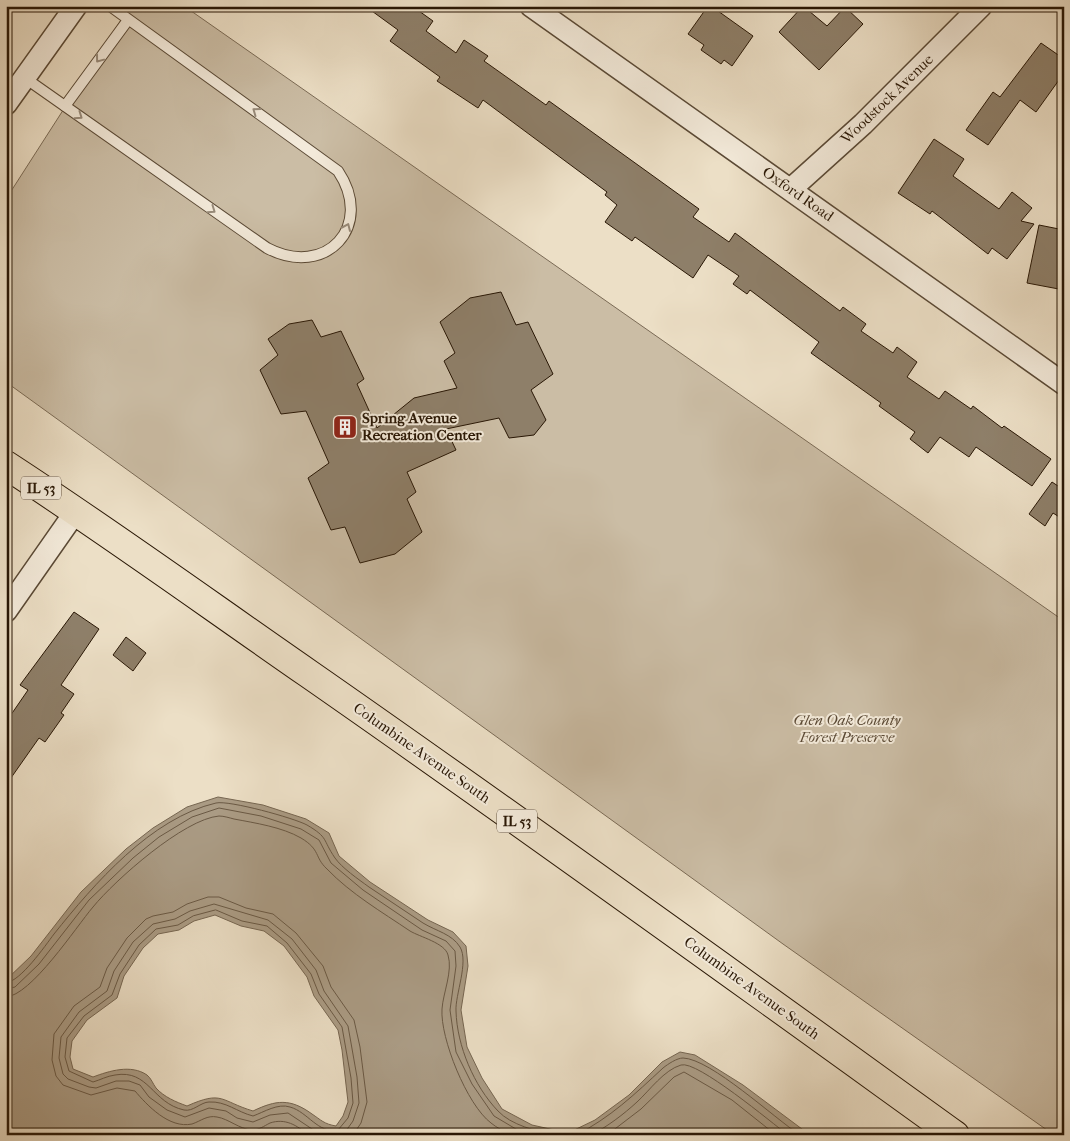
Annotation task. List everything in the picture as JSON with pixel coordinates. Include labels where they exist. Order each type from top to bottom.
[{"type":"main road","name":"Columbine Avenue South","points":[[6,465],[76,511],[664,924],[955,1135]]},
{"type":"street","points":[[6,104],[76,6]]},
{"type":"street","name":"Oxford Road","points":[[531,6],[1064,384]]},
{"type":"street","name":"Woodstock Avenue","points":[[790,189],[877,110],[981,6]]},
{"type":"street","points":[[6,611],[76,511]]},
{"type":"lane","points":[[25,78],[259,243],[282,256],[300,259],[317,256],[332,248],[344,235],[350,219],[352,202],[347,185],[338,171],[110,6]]},
{"type":"lane","points":[[65,106],[128,20]]},
{"type":"green space","name":"Glen Oak County Forest Preserve","points":[[130,6],[184,6],[1064,621],[1064,1135],[1054,1135],[783,944],[6,382],[6,199]]},
{"type":"water","points":[[218,797],[263,805],[306,819],[329,833],[339,856],[370,882],[428,920],[453,932],[466,946],[468,966],[461,1010],[467,1047],[482,1078],[502,1109],[532,1125],[568,1133],[595,1120],[629,1095],[662,1062],[680,1052],[695,1055],[743,1085],[810,1135],[6,1135],[6,980],[31,956],[81,892],[126,849],[153,828],[187,807]],"holes":[[[215,915],[241,926],[264,931],[284,946],[307,977],[314,996],[338,1030],[348,1102],[343,1116],[336,1126],[326,1123],[297,1105],[290,1103],[276,1103],[253,1111],[215,1098],[199,1101],[187,1106],[163,1094],[156,1088],[148,1076],[141,1072],[127,1069],[93,1077],[73,1069],[70,1057],[72,1041],[87,1020],[117,998],[124,976],[143,948],[158,934],[179,930],[194,921]]]},
{"type":"building","points":[[365,6],[412,6],[433,21],[426,31],[456,53],[464,40],[488,56],[484,61],[546,105],[549,101],[699,209],[693,217],[729,242],[735,233],[840,311],[843,307],[866,324],[861,331],[893,353],[897,347],[917,362],[907,377],[939,399],[945,391],[971,409],[973,406],[1002,428],[1004,426],[1051,459],[1032,486],[976,447],[969,457],[940,437],[928,453],[910,439],[915,432],[879,406],[881,403],[811,353],[819,342],[750,290],[747,294],[733,284],[739,276],[708,255],[693,278],[635,237],[632,241],[605,222],[617,205],[605,195],[607,192],[483,100],[478,108],[437,81],[440,77],[390,41],[398,30]]},
{"type":"building","points":[[708,6],[711,6],[753,36],[732,66],[724,60],[721,64],[701,50],[704,45],[688,34]]},
{"type":"building","points":[[803,6],[827,26],[845,7],[863,24],[819,70],[779,32]]},
{"type":"building","points":[[1041,43],[1064,59],[1064,73],[1036,112],[1020,100],[988,145],[966,130],[993,92],[1000,97]]},
{"type":"building","points":[[934,139],[964,159],[953,176],[999,209],[1012,192],[1032,208],[1021,221],[1034,224],[1007,259],[992,248],[988,254],[932,211],[930,214],[898,193]]},
{"type":"building","points":[[1039,225],[1064,230],[1064,290],[1027,283]]},
{"type":"building","name":"Spring Avenue Recreation Center","points":[[501,292],[516,325],[528,322],[553,374],[531,390],[546,420],[534,435],[509,438],[499,418],[446,429],[456,450],[407,472],[416,492],[407,499],[422,532],[395,554],[360,563],[345,527],[331,530],[308,478],[329,463],[306,411],[281,414],[260,370],[278,355],[268,339],[289,324],[312,320],[321,337],[341,331],[364,379],[357,384],[377,428],[414,398],[457,388],[444,361],[455,353],[440,322],[470,298]]},
{"type":"building","points":[[1052,482],[1064,490],[1064,520],[1053,513],[1045,526],[1029,514]]},
{"type":"building","points":[[74,612],[99,629],[61,685],[74,694],[61,713],[64,715],[45,742],[39,738],[6,785],[6,722],[28,690],[20,685]]},
{"type":"building","points":[[126,637],[146,653],[133,671],[113,655]]},
{"type":"place","name":"Spring Avenue Recreation Center","points":[[345,427]]}]
